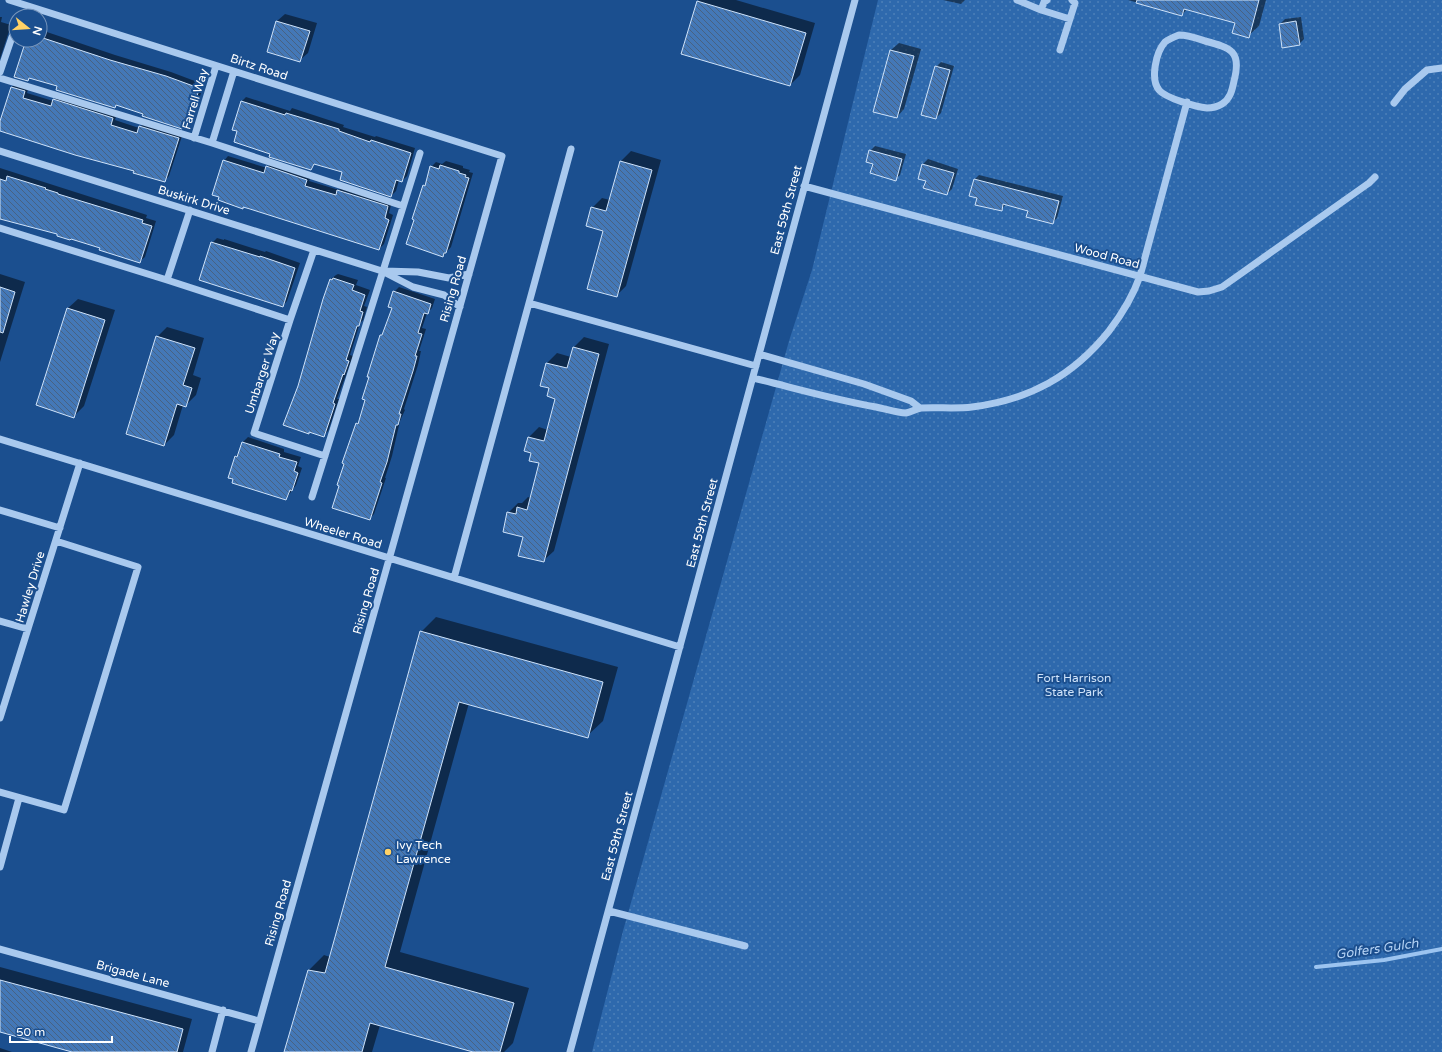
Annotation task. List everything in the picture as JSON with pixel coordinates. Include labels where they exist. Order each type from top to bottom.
[{"type":"street","name":"Birtz Road","points":[[9,0],[502,156]]},
{"type":"street","name":"East 59th Street","points":[[570,1052],[855,0]]},
{"type":"street","points":[[1017,0],[1070,20]]},
{"type":"street","points":[[1041,10],[1044,2],[1047,0]]},
{"type":"street","points":[[1060,50],[1075,3],[1072,0]]},
{"type":"street","points":[[1178,35],[1188,36],[1225,46],[1236,57],[1237,62],[1237,70],[1230,97],[1216,107],[1208,108],[1187,102],[1168,97],[1160,92],[1157,87],[1154,81],[1160,50],[1166,42],[1178,35]]},
{"type":"street","points":[[0,72],[8,48]]},
{"type":"street","name":"Farrell Way","points":[[194,138],[216,66]]},
{"type":"street","points":[[1394,102],[1405,89],[1428,70],[1442,68]]},
{"type":"street","points":[[212,143],[234,71]]},
{"type":"street","points":[[0,78],[212,143],[403,206]]},
{"type":"street","points":[[752,378],[856,404],[907,413],[920,408],[947,409],[986,405],[1029,392],[1056,379],[1086,358],[1118,319],[1126,306],[1140,276],[1187,102]]},
{"type":"street","points":[[454,578],[571,149]]},
{"type":"street","name":"Buskirk Drive","points":[[0,151],[382,271],[413,287],[444,295],[460,307]]},
{"type":"street","points":[[312,498],[420,153]]},
{"type":"street","name":"Rising Road","points":[[251,1052],[502,156]]},
{"type":"street","name":"Wood Road","points":[[804,186],[1198,292],[1209,292],[1222,287],[1370,183],[1375,177]]},
{"type":"street","points":[[167,280],[190,210]]},
{"type":"street","points":[[0,228],[290,320]]},
{"type":"street","name":"Umbarger Way","points":[[314,250],[254,433],[325,456]]},
{"type":"street","name":"Buskirk Drive","points":[[382,271],[418,272],[449,278],[469,274]]},
{"type":"street","points":[[529,303],[756,366]]},
{"type":"street","points":[[759,354],[864,384],[911,401],[920,408]]},
{"type":"street","name":"Wheeler Road","points":[[0,438],[680,647]]},
{"type":"street","name":"Hawley Drive","points":[[0,718],[80,463]]},
{"type":"street","points":[[0,510],[60,528]]},
{"type":"street","points":[[0,792],[64,810],[138,567],[56,541]]},
{"type":"street","points":[[0,621],[28,629]]},
{"type":"street","points":[[0,868],[19,798]]},
{"type":"street","points":[[608,911],[745,946]]},
{"type":"street","name":"Brigade Lane","points":[[0,949],[259,1021]]},
{"type":"street","points":[[212,1052],[223,1010]]},
{"type":"green space","name":"Fort Harrison State Park","points":[[878,0],[1442,0],[1442,1052],[592,1052],[623,931],[789,341],[812,270]]},
{"type":"building","points":[[1137,0],[1259,0],[1249,38],[1232,33],[1235,23],[1184,9],[1182,16],[1136,3]]},
{"type":"building","points":[[697,1],[806,33],[790,86],[681,54]]},
{"type":"building","points":[[276,21],[310,31],[300,62],[267,52]]},
{"type":"building","points":[[1296,21],[1300,45],[1282,48],[1279,24]]},
{"type":"building","points":[[48,40],[110,60],[166,76],[196,87],[199,90],[186,127],[183,126],[182,129],[142,116],[143,114],[116,105],[115,108],[56,90],[57,86],[29,78],[28,81],[14,77],[23,48],[48,48]]},
{"type":"building","points":[[890,50],[914,56],[897,118],[873,112]]},
{"type":"building","points":[[935,66],[950,70],[936,119],[921,115]]},
{"type":"building","points":[[11,87],[25,91],[23,98],[51,106],[53,99],[113,118],[111,125],[137,133],[139,126],[179,138],[165,182],[133,173],[134,171],[75,155],[0,131],[0,121]]},
{"type":"building","points":[[241,101],[285,115],[286,113],[339,129],[339,131],[370,142],[371,140],[411,153],[402,182],[396,180],[391,197],[340,180],[342,172],[314,164],[311,170],[269,157],[270,154],[234,142],[237,131],[232,130]]},
{"type":"building","points":[[869,150],[902,159],[896,181],[870,173],[873,164],[866,162]]},
{"type":"building","points":[[223,160],[264,173],[266,166],[307,180],[305,186],[336,195],[337,190],[388,206],[385,218],[389,220],[379,250],[218,200],[219,197],[212,195]]},
{"type":"building","points":[[620,161],[652,170],[617,297],[587,289],[603,231],[586,226],[591,207],[606,211]]},
{"type":"building","points":[[922,164],[954,173],[947,195],[923,188],[926,181],[918,179]]},
{"type":"building","points":[[440,165],[459,171],[459,173],[466,175],[465,177],[469,178],[446,253],[444,253],[443,257],[406,244],[414,220],[412,219],[423,185],[425,186],[430,166],[439,169]]},
{"type":"building","points":[[7,176],[46,188],[45,189],[58,194],[143,220],[142,223],[152,226],[140,263],[99,250],[100,248],[57,236],[57,234],[0,219],[0,179],[6,181]]},
{"type":"building","points":[[974,179],[1059,201],[1053,224],[1026,217],[1028,211],[1003,204],[1002,211],[975,205],[977,198],[969,196]]},
{"type":"building","points":[[211,242],[295,268],[283,307],[199,280]]},
{"type":"building","points":[[333,278],[354,285],[352,290],[365,295],[360,311],[363,312],[359,326],[357,326],[346,360],[349,361],[333,403],[335,404],[324,437],[309,432],[309,434],[283,425],[298,386],[323,299],[330,279],[332,280]]},
{"type":"building","points":[[0,287],[15,292],[3,333],[0,332]]},
{"type":"building","points":[[393,291],[431,304],[428,314],[424,313],[418,333],[422,334],[415,356],[417,356],[399,414],[401,414],[398,425],[396,425],[387,462],[380,482],[382,483],[370,520],[332,508],[339,486],[337,485],[344,464],[342,463],[356,423],[358,424],[365,400],[362,399],[369,377],[367,377],[380,335],[382,335],[392,308],[388,307]]},
{"type":"building","points":[[67,308],[105,320],[74,418],[36,405]]},
{"type":"building","points":[[156,336],[195,348],[183,385],[192,388],[186,407],[177,404],[164,446],[126,434]]},
{"type":"building","points":[[573,347],[599,354],[544,562],[518,556],[523,537],[503,532],[507,512],[516,514],[517,507],[527,510],[539,463],[529,461],[531,453],[524,451],[528,437],[544,441],[555,399],[547,396],[549,388],[540,386],[546,363],[567,368]]},
{"type":"building","points":[[242,442],[280,454],[279,457],[297,462],[294,471],[298,473],[292,491],[290,490],[286,500],[232,483],[233,479],[228,478],[235,456],[237,457]]},
{"type":"building","name":"Ivy Tech Lawrence","points":[[420,631],[603,682],[588,738],[459,702],[385,967],[514,1003],[500,1052],[473,1052],[370,1023],[362,1052],[284,1052],[308,970],[325,973]]},
{"type":"building","points":[[0,980],[183,1029],[177,1052],[72,1052],[0,1032]]},
{"type":"waterway","name":"Golfers Gulch","points":[[1316,967],[1384,960],[1442,949]]},
{"type":"place","name":"Ivy Tech Lawrence","points":[[388,852]]}]
